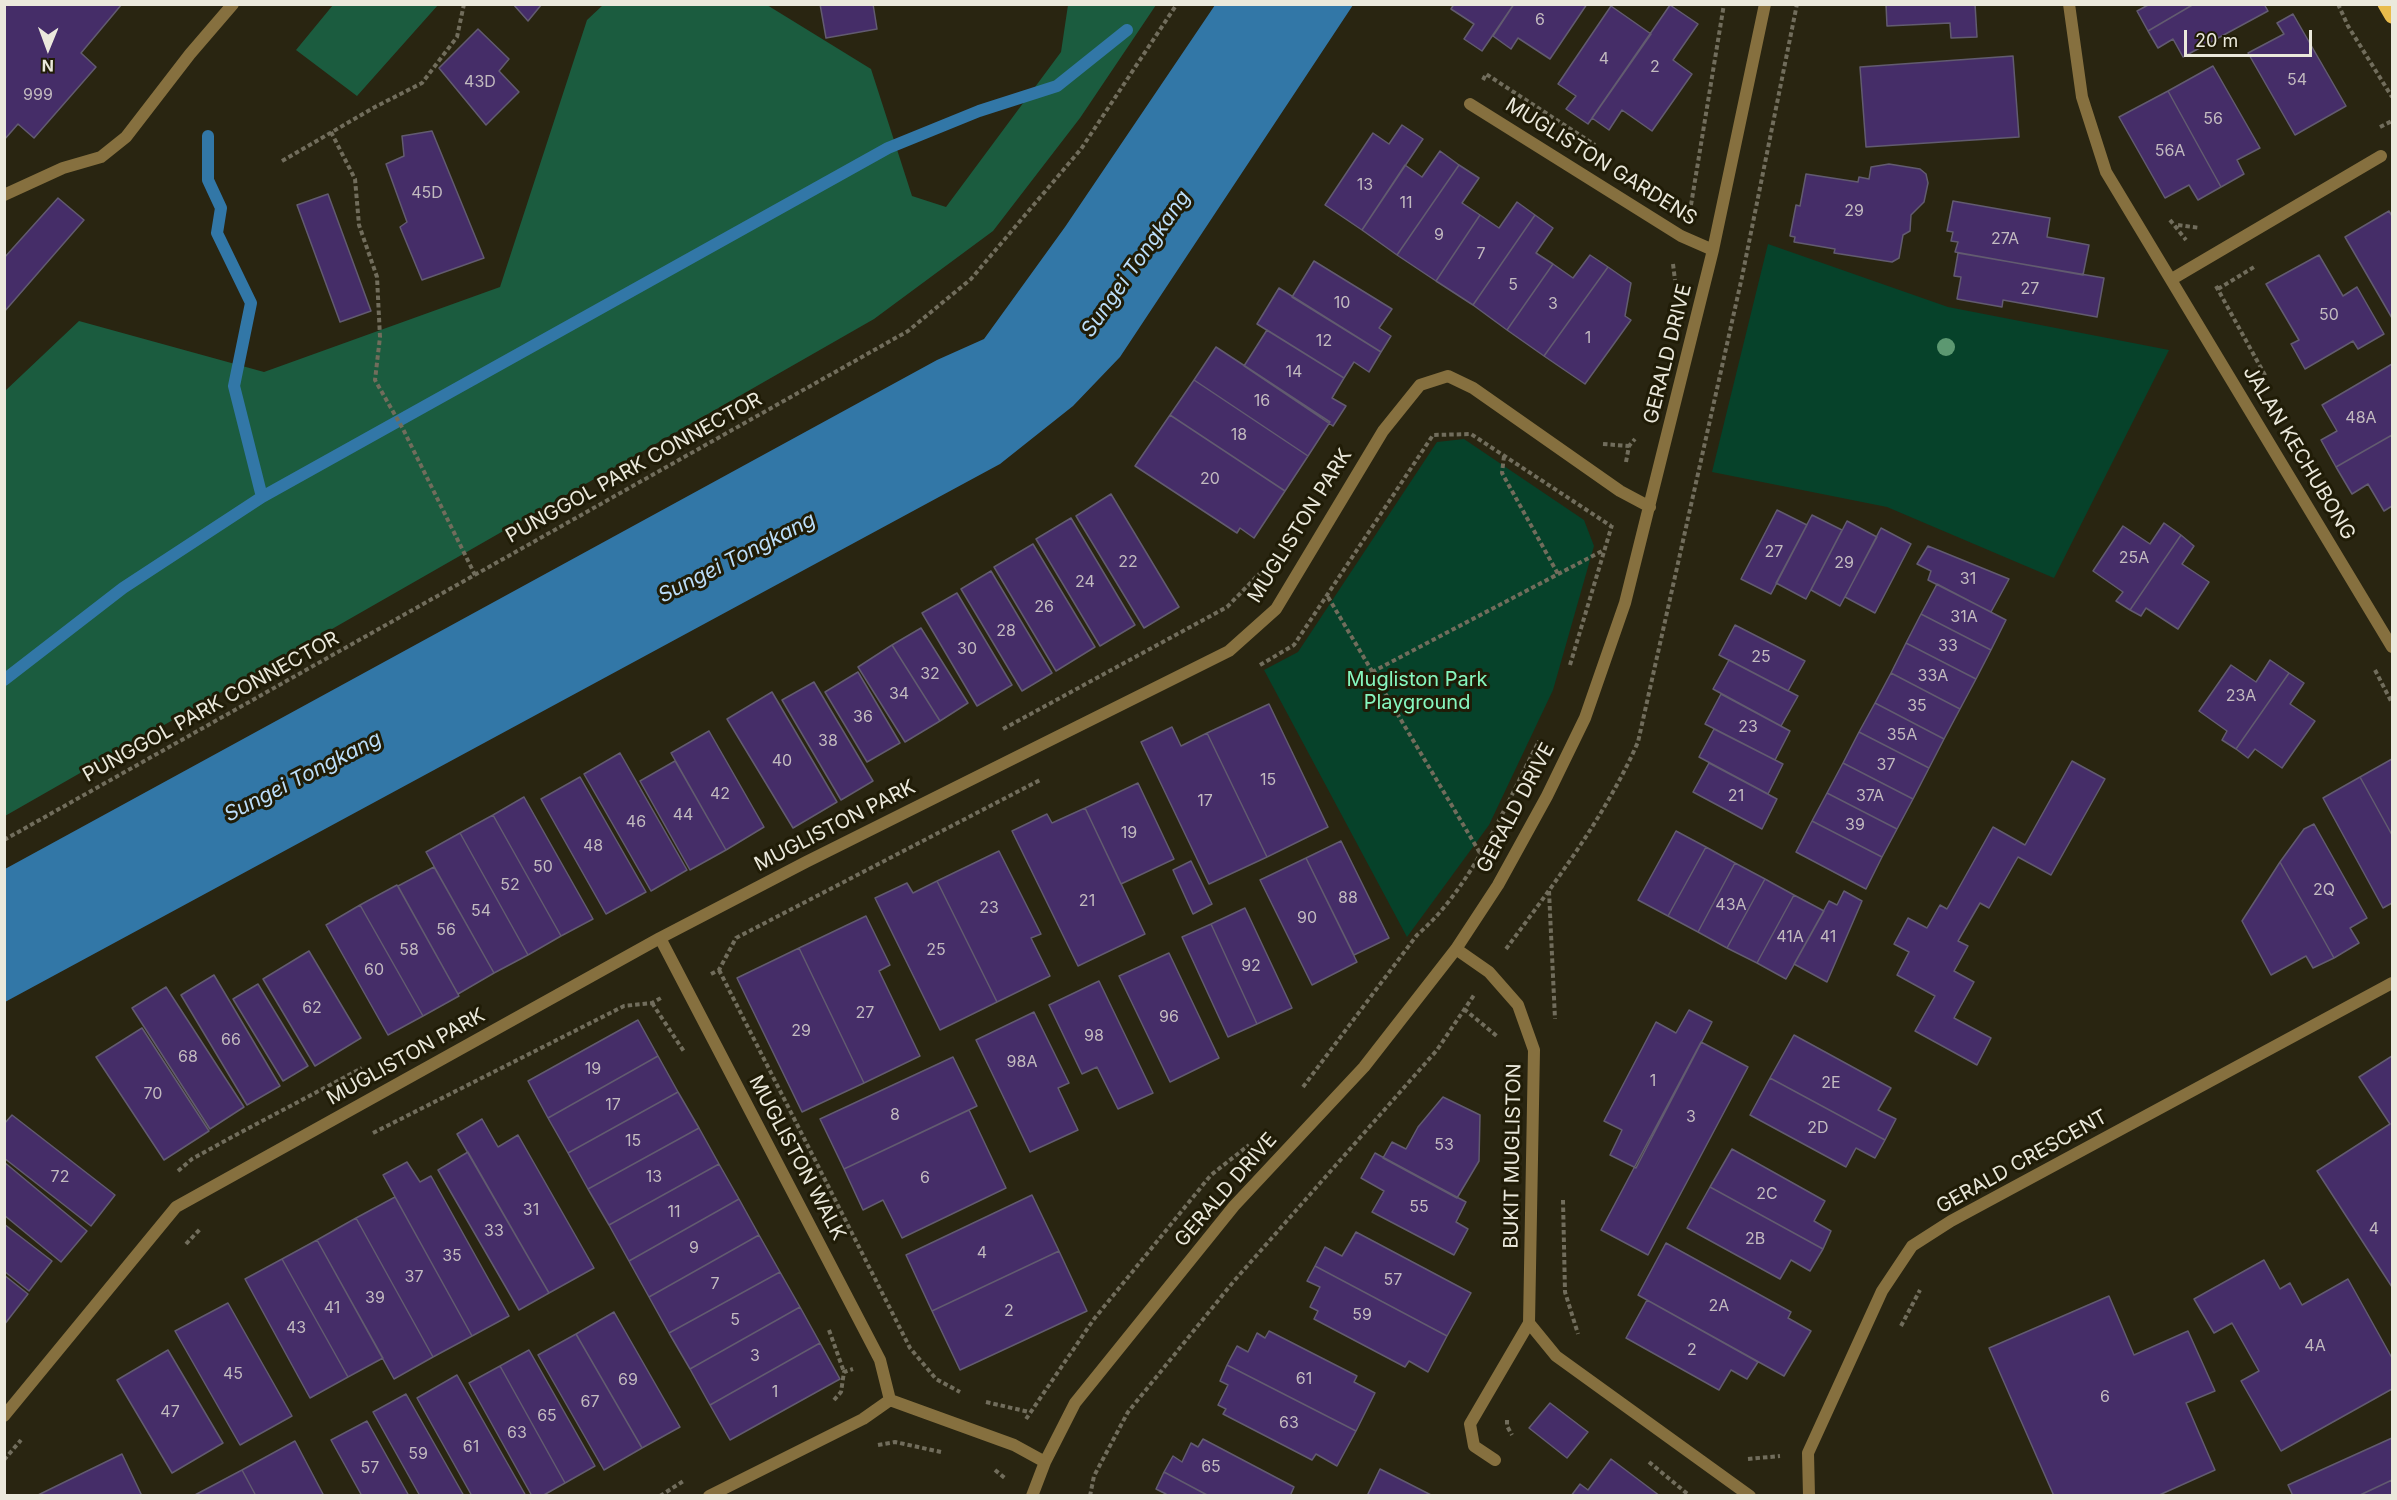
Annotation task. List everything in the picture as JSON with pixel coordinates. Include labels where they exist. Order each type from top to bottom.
[{"type":"main road","points":[[2385,4],[2392,16]]},
{"type":"street","points":[[4,195],[63,168],[101,157],[126,137],[190,54],[233,4]]},
{"type":"street","name":"GERALD DRIVE","points":[[1032,1496],[1045,1462],[1075,1403],[1234,1206],[1364,1067],[1456,949],[1509,865],[1586,718],[1625,603],[1650,507],[1713,250],[1765,4]]},
{"type":"street","name":"JALAN KECHUBONG","points":[[2069,4],[2082,97],[2106,172],[2392,647]]},
{"type":"street","name":"MUGLISTON GARDENS","points":[[1470,104],[1681,236],[1713,250]]},
{"type":"street","points":[[2172,279],[2380,156]]},
{"type":"street","name":"MUGLISTON PARK","points":[[4,1416],[176,1207],[660,938],[806,862],[1229,651],[1276,609],[1383,431],[1420,385],[1448,376],[1473,388],[1620,491],[1650,507]]},
{"type":"street","name":"MUGLISTON WALK","points":[[660,938],[880,1360],[890,1400]]},
{"type":"street","name":"BUKIT MUGLISTON","points":[[1456,949],[1489,972],[1518,1005],[1534,1050],[1529,1323],[1470,1424],[1474,1446],[1495,1460]]},
{"type":"street","name":"GERALD CRESCENT","points":[[1809,1496],[1808,1453],[1882,1291],[1912,1246],[1951,1221],[2392,983]]},
{"type":"street","points":[[1529,1323],[1556,1356],[1749,1496]]},
{"type":"street","points":[[709,1496],[863,1419],[890,1400],[1014,1444],[1045,1462]]},
{"type":"path","points":[[282,160],[422,83],[457,37],[464,4]]},
{"type":"path","name":"PUNGGOL PARK CONNECTOR","points":[[4,840],[908,331],[971,279],[1081,149],[1177,4]]},
{"type":"path","points":[[1676,284],[1673,264],[1691,208],[1692,183],[1724,4]]},
{"type":"path","points":[[2338,4],[2392,97]]},
{"type":"path","points":[[331,132],[355,179],[359,225],[377,277],[380,337],[375,380],[403,429],[475,575]]},
{"type":"path","points":[[2163,216],[2177,225],[2202,262],[2269,382]]},
{"type":"path","points":[[1570,666],[1620,491],[1629,446],[1641,433]]},
{"type":"path","points":[[1593,437],[1602,444],[1629,446]]},
{"type":"path","points":[[1504,456],[1502,473],[1558,574]]},
{"type":"path","points":[[1372,672],[1603,551]]},
{"type":"path","points":[[1001,730],[1227,607],[1262,572],[1268,562]]},
{"type":"path","points":[[1328,597],[1480,853]]},
{"type":"path","points":[[1296,1096],[1417,935],[1438,917],[1480,853],[1544,731]]},
{"type":"path","points":[[1549,890],[1555,1021]]},
{"type":"path","points":[[719,970],[910,1348],[936,1379],[968,1397]]},
{"type":"path","points":[[1090,1496],[1094,1476],[1128,1412],[1234,1281],[1437,1050],[1489,972]]},
{"type":"path","points":[[363,1138],[624,1006],[652,1003],[685,986]]},
{"type":"path","points":[[169,1178],[202,1154],[367,1065]]},
{"type":"path","points":[[1014,1444],[1029,1412],[1094,1319],[1211,1175],[1257,1139]]},
{"type":"path","points":[[1562,1191],[1565,1292],[1577,1333],[1585,1341]]},
{"type":"path","points":[[182,1247],[206,1224]]},
{"type":"path","points":[[1896,1336],[1921,1288]]},
{"type":"path","points":[[832,1401],[841,1392],[844,1372],[910,1348]]},
{"type":"path","points":[[978,1400],[1029,1412]]},
{"type":"path","points":[[1495,1460],[1518,1447],[1507,1426],[1507,1418]]},
{"type":"path","points":[[4,1460],[26,1433]]},
{"type":"path","points":[[871,1446],[894,1442],[949,1453]]},
{"type":"path","points":[[1737,1460],[1808,1453]]},
{"type":"path","points":[[990,1466],[1006,1479]]},
{"type":"path","points":[[660,1496],[687,1479]]},
{"type":"green space","points":[[333,5],[438,5],[357,96],[296,50]]},
{"type":"green space","points":[[603,5],[767,5],[871,69],[912,196],[946,207],[1061,52],[1068,5],[1156,5],[1080,118],[993,231],[874,319],[5,816],[5,391],[79,321],[264,372],[500,287],[587,20]]},
{"type":"green space","points":[[1768,244],[1948,307],[2169,350],[2054,578],[1887,507],[1712,472]]},
{"type":"green space","name":"Mugliston Park Playground","points":[[1464,439],[1584,520],[1594,546],[1553,690],[1489,825],[1407,937],[1264,670],[1298,652],[1437,442]]},
{"type":"water","name":"Sungei Tongkang","points":[[1215,5],[1353,5],[1120,357],[1073,406],[1000,464],[5,1002],[5,869],[937,360],[984,339],[1065,227]]},
{"type":"building","points":[[4,4],[122,4],[81,53],[96,67],[34,138],[18,124],[4,140]]},
{"type":"building","points":[[513,4],[542,4],[528,21]]},
{"type":"building","points":[[820,4],[873,4],[877,29],[826,38]]},
{"type":"building","points":[[1454,4],[1514,4],[1482,51],[1464,39],[1474,24],[1451,9]]},
{"type":"building","points":[[1514,4],[1587,4],[1550,59],[1518,38],[1511,49],[1493,36]]},
{"type":"building","points":[[1886,4],[1975,4],[1977,37],[1951,38],[1950,23],[1887,26]]},
{"type":"building","points":[[2150,4],[2194,4],[2148,31],[2137,11]]},
{"type":"building","points":[[2194,4],[2264,4],[2268,11],[2183,57],[2173,39],[2158,48],[2148,31]]},
{"type":"building","points":[[1670,5],[1698,24],[1673,60],[1692,74],[1652,131],[1622,110],[1609,130],[1592,118]]},
{"type":"building","points":[[1611,6],[1651,34],[1588,124],[1566,109],[1576,96],[1558,84]]},
{"type":"building","points":[[2293,14],[2346,106],[2295,135],[2248,53],[2284,34],[2277,23]]},
{"type":"building","points":[[478,29],[509,59],[499,71],[519,92],[486,125],[439,68]]},
{"type":"building","points":[[2013,56],[2019,137],[1866,147],[1860,67]]},
{"type":"building","points":[[2213,66],[2260,148],[2237,160],[2244,174],[2221,187],[2168,91]]},
{"type":"building","points":[[2168,91],[2221,187],[2198,200],[2189,185],[2165,198],[2119,117]]},
{"type":"building","points":[[1402,125],[1423,139],[1362,230],[1325,205],[1373,133],[1389,144]]},
{"type":"building","points":[[432,131],[484,258],[422,280],[400,227],[407,222],[386,164],[404,156],[402,136]]},
{"type":"building","points":[[1440,151],[1459,165],[1397,255],[1362,230],[1405,165],[1422,177]]},
{"type":"building","points":[[1889,164],[1920,169],[1926,174],[1928,183],[1924,202],[1911,215],[1910,231],[1903,235],[1899,258],[1892,262],[1834,253],[1835,249],[1794,242],[1795,237],[1790,236],[1796,205],[1800,206],[1806,174],[1858,182],[1859,177],[1869,179],[1871,167]]},
{"type":"building","points":[[1459,165],[1479,178],[1462,203],[1480,215],[1436,281],[1397,255]]},
{"type":"building","points":[[328,194],[371,311],[340,322],[297,205]]},
{"type":"building","points":[[58,198],[84,220],[4,312],[4,258]]},
{"type":"building","points":[[1953,201],[2050,218],[2047,237],[2089,245],[2083,275],[1955,252],[1958,242],[1951,241],[1953,232],[1947,231]]},
{"type":"building","points":[[1517,202],[1535,215],[1473,305],[1436,281],[1480,215],[1499,228]]},
{"type":"building","points":[[2389,211],[2392,216],[2392,318],[2345,237]]},
{"type":"building","points":[[1535,215],[1553,228],[1536,253],[1553,264],[1507,330],[1473,305]]},
{"type":"building","points":[[1958,253],[2104,278],[2097,317],[2003,300],[2002,307],[1957,299],[1961,277],[1954,276]]},
{"type":"building","points":[[1590,255],[1608,267],[1544,356],[1507,330],[1553,264],[1573,278]]},
{"type":"building","points":[[2319,255],[2343,296],[2357,287],[2384,334],[2358,349],[2353,341],[2305,369],[2291,344],[2299,340],[2266,284]]},
{"type":"building","points":[[1314,261],[1392,309],[1379,328],[1391,336],[1381,352],[1292,297]]},
{"type":"building","points":[[1608,267],[1631,283],[1625,316],[1631,320],[1585,384],[1544,356]]},
{"type":"building","points":[[1279,288],[1381,352],[1369,372],[1354,362],[1344,378],[1257,324]]},
{"type":"building","points":[[1267,330],[1344,378],[1332,398],[1346,406],[1333,426],[1244,366]]},
{"type":"building","points":[[1216,347],[1330,422],[1308,456],[1194,380]]},
{"type":"building","points":[[2392,364],[2392,435],[2336,467],[2321,440],[2337,431],[2322,405]]},
{"type":"building","points":[[1194,380],[1308,456],[1285,491],[1170,415]]},
{"type":"building","points":[[1170,415],[1285,491],[1254,538],[1240,528],[1237,533],[1135,466]]},
{"type":"building","points":[[2392,435],[2392,506],[2384,511],[2368,484],[2352,494],[2336,467]]},
{"type":"building","points":[[1111,494],[1179,607],[1144,628],[1076,516]]},
{"type":"building","points":[[1777,510],[1807,525],[1771,594],[1741,579]]},
{"type":"building","points":[[1812,515],[1842,530],[1806,599],[1776,583]]},
{"type":"building","points":[[1071,518],[1135,625],[1100,646],[1036,539]]},
{"type":"building","points":[[1847,521],[1877,537],[1840,606],[1811,590]]},
{"type":"building","points":[[2164,523],[2181,535],[2130,610],[2116,601],[2123,592],[2093,571],[2123,526],[2150,544]]},
{"type":"building","points":[[1881,528],[1911,544],[1875,613],[1845,597]]},
{"type":"building","points":[[2181,535],[2194,546],[2182,564],[2209,582],[2178,629],[2146,608],[2141,616],[2130,610]]},
{"type":"building","points":[[1033,544],[1095,647],[1056,671],[994,567]]},
{"type":"building","points":[[1928,546],[2009,579],[1991,612],[1928,580],[1931,571],[1917,564]]},
{"type":"building","points":[[991,571],[1052,673],[1022,691],[961,589]]},
{"type":"building","points":[[1937,584],[2006,620],[1991,650],[1921,614]]},
{"type":"building","points":[[957,593],[1012,685],[977,706],[922,613]]},
{"type":"building","points":[[1921,614],[1991,650],[1976,679],[1906,643]]},
{"type":"building","points":[[1735,625],[1805,661],[1788,691],[1719,655]]},
{"type":"building","points":[[921,628],[968,703],[940,721],[892,645]]},
{"type":"building","points":[[1906,643],[1976,679],[1960,709],[1891,673]]},
{"type":"building","points":[[892,645],[940,721],[905,742],[858,667]]},
{"type":"building","points":[[1729,660],[1798,696],[1781,726],[1713,689]]},
{"type":"building","points":[[2270,660],[2289,673],[2236,749],[2222,740],[2227,731],[2199,711],[2231,665],[2256,682]]},
{"type":"building","points":[[858,672],[900,743],[867,762],[825,692]]},
{"type":"building","points":[[1891,673],[1960,709],[1944,739],[1875,703]]},
{"type":"building","points":[[2289,673],[2304,683],[2290,704],[2315,721],[2282,768],[2255,749],[2248,758],[2236,749]]},
{"type":"building","points":[[814,682],[873,781],[841,800],[782,700]]},
{"type":"building","points":[[772,692],[837,802],[793,828],[727,719]]},
{"type":"building","points":[[1721,694],[1790,731],[1775,760],[1705,724]]},
{"type":"building","points":[[1875,703],[1944,739],[1929,768],[1859,732]]},
{"type":"building","points":[[1269,704],[1328,827],[1267,857],[1207,733]]},
{"type":"building","points":[[1172,727],[1181,746],[1207,733],[1267,857],[1209,884],[1141,742]]},
{"type":"building","points":[[1714,729],[1783,764],[1768,794],[1699,757]]},
{"type":"building","points":[[709,731],[764,827],[726,850],[671,753]]},
{"type":"building","points":[[1859,732],[1929,768],[1913,799],[1843,763]]},
{"type":"building","points":[[620,753],[687,870],[651,891],[584,774]]},
{"type":"building","points":[[2392,759],[2392,835],[2360,777]]},
{"type":"building","points":[[675,761],[726,850],[690,870],[640,781]]},
{"type":"building","points":[[2072,761],[2105,779],[2051,875],[2018,857],[1989,908],[1980,903],[1958,941],[1968,946],[1954,971],[1974,982],[1954,1018],[1991,1038],[1977,1065],[1915,1031],[1935,996],[1897,975],[1909,952],[1894,944],[1908,918],[1927,928],[1940,905],[1947,909],[1993,827],[2025,845]]},
{"type":"building","points":[[1709,763],[1777,799],[1762,829],[1693,792]]},
{"type":"building","points":[[1843,763],[1913,799],[1897,829],[1827,793]]},
{"type":"building","points":[[580,777],[646,892],[606,914],[541,799]]},
{"type":"building","points":[[2360,777],[2392,835],[2392,903],[2383,908],[2323,798]]},
{"type":"building","points":[[1138,783],[1174,859],[1121,884],[1085,808]]},
{"type":"building","points":[[1827,793],[1897,829],[1882,857],[1812,821]]},
{"type":"building","points":[[524,797],[593,919],[561,936],[493,815]]},
{"type":"building","points":[[1085,808],[1145,934],[1078,966],[1012,831],[1047,814],[1052,823]]},
{"type":"building","points":[[493,815],[561,936],[528,955],[460,833]]},
{"type":"building","points":[[1812,821],[1882,857],[1866,889],[1796,852]]},
{"type":"building","points":[[2314,824],[2367,918],[2350,928],[2359,943],[2334,958],[2280,862],[2304,829]]},
{"type":"building","points":[[1676,831],[1706,847],[1668,916],[1638,900]]},
{"type":"building","points":[[460,833],[528,955],[494,973],[426,852]]},
{"type":"building","points":[[1341,841],[1389,938],[1354,955],[1306,858]]},
{"type":"building","points":[[1706,847],[1735,863],[1698,932],[1668,916]]},
{"type":"building","points":[[999,851],[1041,934],[1031,938],[1050,976],[997,1002],[937,881]]},
{"type":"building","points":[[1306,858],[1357,962],[1312,985],[1260,880]]},
{"type":"building","points":[[1191,861],[1212,904],[1193,914],[1173,870]]},
{"type":"building","points":[[2280,862],[2334,958],[2313,968],[2306,956],[2271,975],[2242,921]]},
{"type":"building","points":[[1735,863],[1765,879],[1727,948],[1698,932]]},
{"type":"building","points":[[434,867],[494,973],[458,994],[398,886]]},
{"type":"building","points":[[1765,879],[1794,895],[1757,963],[1727,948]]},
{"type":"building","points":[[937,881],[997,1002],[940,1030],[875,898],[907,883],[913,893]]},
{"type":"building","points":[[397,885],[459,996],[423,1016],[360,905]]},
{"type":"building","points":[[1844,891],[1862,901],[1827,982],[1794,964],[1829,901],[1837,905]]},
{"type":"building","points":[[1794,895],[1824,911],[1786,979],[1757,963]]},
{"type":"building","points":[[360,905],[423,1016],[388,1035],[326,925]]},
{"type":"building","points":[[1245,908],[1292,1008],[1257,1024],[1211,924]]},
{"type":"building","points":[[866,916],[890,965],[879,971],[920,1056],[864,1083],[799,948]]},
{"type":"building","points":[[1211,924],[1257,1024],[1228,1037],[1182,937]]},
{"type":"building","points":[[799,948],[864,1083],[802,1112],[737,978]]},
{"type":"building","points":[[309,951],[361,1038],[315,1066],[263,979]]},
{"type":"building","points":[[1169,953],[1219,1058],[1170,1082],[1119,976]]},
{"type":"building","points":[[214,975],[280,1086],[247,1105],[181,995]]},
{"type":"building","points":[[1099,981],[1153,1093],[1118,1109],[1097,1067],[1082,1074],[1049,1005]]},
{"type":"building","points":[[258,984],[308,1066],[283,1081],[233,999]]},
{"type":"building","points":[[166,987],[244,1107],[210,1129],[132,1008]]},
{"type":"building","points":[[1689,1010],[1712,1022],[1636,1168],[1610,1155],[1622,1130],[1604,1121],[1656,1022],[1676,1033]]},
{"type":"building","points":[[1034,1012],[1069,1083],[1058,1088],[1078,1130],[1030,1152],[976,1040]]},
{"type":"building","points":[[638,1020],[658,1056],[548,1118],[528,1081]]},
{"type":"building","points":[[142,1028],[209,1131],[164,1160],[96,1057]]},
{"type":"building","points":[[1794,1035],[1891,1088],[1878,1110],[1896,1119],[1885,1140],[1770,1078]]},
{"type":"building","points":[[1701,1042],[1748,1067],[1648,1255],[1601,1230]]},
{"type":"building","points":[[658,1056],[678,1092],[568,1153],[548,1118]]},
{"type":"building","points":[[2392,1056],[2392,1287],[2317,1171],[2390,1124],[2359,1077]]},
{"type":"building","points":[[953,1057],[977,1106],[844,1169],[820,1119]]},
{"type":"building","points":[[1770,1078],[1885,1140],[1875,1158],[1856,1148],[1846,1167],[1750,1115]]},
{"type":"building","points":[[678,1092],[699,1128],[588,1189],[568,1153]]},
{"type":"building","points":[[1443,1097],[1480,1115],[1479,1161],[1457,1198],[1383,1158],[1392,1142],[1406,1149],[1418,1127]]},
{"type":"building","points":[[969,1110],[1006,1188],[902,1238],[883,1200],[863,1210],[844,1169]]},
{"type":"building","points":[[12,1115],[115,1195],[91,1226],[4,1158],[4,1124]]},
{"type":"building","points":[[482,1119],[498,1147],[518,1135],[594,1268],[549,1293],[457,1134]]},
{"type":"building","points":[[699,1128],[719,1164],[609,1225],[588,1189]]},
{"type":"building","points":[[1732,1149],[1825,1201],[1814,1221],[1831,1231],[1823,1249],[1710,1187]]},
{"type":"building","points":[[468,1152],[549,1293],[519,1310],[438,1170]]},
{"type":"building","points":[[1375,1153],[1466,1202],[1456,1222],[1468,1229],[1454,1255],[1372,1212],[1384,1191],[1361,1178]]},
{"type":"building","points":[[4,1162],[87,1231],[61,1262],[4,1215]]},
{"type":"building","points":[[407,1162],[420,1182],[431,1176],[509,1316],[472,1336],[383,1175]]},
{"type":"building","points":[[719,1164],[739,1199],[629,1261],[609,1225]]},
{"type":"building","points":[[1710,1187],[1823,1249],[1810,1271],[1791,1260],[1780,1279],[1687,1228]]},
{"type":"building","points":[[1032,1195],[1059,1251],[932,1311],[906,1255]]},
{"type":"building","points":[[395,1197],[472,1336],[433,1357],[356,1218]]},
{"type":"building","points":[[739,1199],[759,1235],[649,1297],[629,1261]]},
{"type":"building","points":[[356,1218],[433,1357],[394,1379],[317,1240]]},
{"type":"building","points":[[4,1224],[52,1261],[29,1291],[4,1271]]},
{"type":"building","points":[[1356,1232],[1471,1293],[1447,1336],[1315,1266],[1325,1247],[1342,1256]]},
{"type":"building","points":[[759,1235],[780,1272],[669,1333],[649,1297]]},
{"type":"building","points":[[317,1240],[383,1358],[348,1377],[282,1259]]},
{"type":"building","points":[[1666,1243],[1791,1312],[1788,1318],[1811,1331],[1784,1376],[1638,1295]]},
{"type":"building","points":[[1059,1251],[1087,1311],[960,1370],[932,1311]]},
{"type":"building","points":[[282,1259],[348,1377],[310,1398],[245,1279]]},
{"type":"building","points":[[2264,1260],[2280,1289],[2290,1283],[2302,1305],[2348,1279],[2392,1358],[2392,1389],[2281,1451],[2241,1381],[2259,1371],[2232,1323],[2214,1333],[2194,1299]]},
{"type":"building","points":[[1315,1266],[1447,1336],[1428,1372],[1409,1361],[1405,1367],[1314,1319],[1318,1311],[1310,1307],[1320,1287],[1307,1281]]},
{"type":"building","points":[[780,1272],[800,1307],[690,1369],[669,1333]]},
{"type":"building","points":[[4,1275],[28,1294],[4,1325]]},
{"type":"building","points":[[2109,1296],[2134,1355],[2188,1331],[2215,1391],[2186,1403],[2215,1470],[2157,1496],[2054,1496],[1989,1348]]},
{"type":"building","points":[[1647,1300],[1758,1362],[1747,1379],[1731,1370],[1719,1390],[1626,1338]]},
{"type":"building","points":[[228,1303],[292,1416],[240,1445],[175,1331]]},
{"type":"building","points":[[800,1307],[820,1343],[710,1405],[690,1369]]},
{"type":"building","points":[[614,1312],[680,1427],[642,1448],[576,1334]]},
{"type":"building","points":[[1269,1331],[1357,1376],[1354,1382],[1375,1393],[1356,1431],[1227,1365],[1237,1346],[1248,1352],[1257,1333],[1265,1338]]},
{"type":"building","points":[[576,1334],[642,1448],[604,1470],[538,1355]]},
{"type":"building","points":[[820,1343],[840,1379],[730,1440],[710,1405]]},
{"type":"building","points":[[168,1350],[223,1443],[172,1473],[117,1380]]},
{"type":"building","points":[[529,1350],[595,1466],[565,1483],[500,1366]]},
{"type":"building","points":[[1227,1365],[1356,1431],[1337,1466],[1316,1454],[1312,1460],[1223,1414],[1226,1409],[1218,1405],[1228,1385],[1220,1381]]},
{"type":"building","points":[[500,1366],[565,1483],[542,1496],[532,1496],[469,1383]]},
{"type":"building","points":[[457,1375],[526,1496],[472,1496],[417,1398]]},
{"type":"building","points":[[406,1394],[464,1496],[420,1496],[373,1412]]},
{"type":"building","points":[[1550,1403],[1588,1432],[1567,1458],[1529,1428]]},
{"type":"building","points":[[367,1421],[409,1496],[362,1496],[331,1440]]},
{"type":"building","points":[[2392,1438],[2392,1480],[2358,1496],[2293,1496],[2288,1485]]},
{"type":"building","points":[[1203,1439],[1294,1487],[1290,1496],[1209,1496],[1164,1472],[1173,1456],[1182,1462],[1191,1443],[1198,1447]]},
{"type":"building","points":[[295,1441],[324,1496],[256,1496],[242,1470]]},
{"type":"building","points":[[122,1454],[142,1496],[36,1496]]},
{"type":"building","points":[[1611,1459],[1660,1496],[1571,1496],[1580,1484],[1588,1490]]},
{"type":"building","points":[[1380,1469],[1433,1496],[1367,1496]]},
{"type":"building","points":[[242,1470],[256,1496],[193,1496]]},
{"type":"building","points":[[1164,1472],[1209,1496],[1165,1496],[1166,1494],[1156,1489]]},
{"type":"building","points":[[2392,1480],[2392,1496],[2358,1496]]},
{"type":"waterway","points":[[4,680],[123,588],[262,497],[888,148],[979,111],[1057,86],[1127,30]]},
{"type":"waterway","points":[[208,136],[208,180],[221,208],[217,233],[251,303],[234,386],[262,497]]}]
